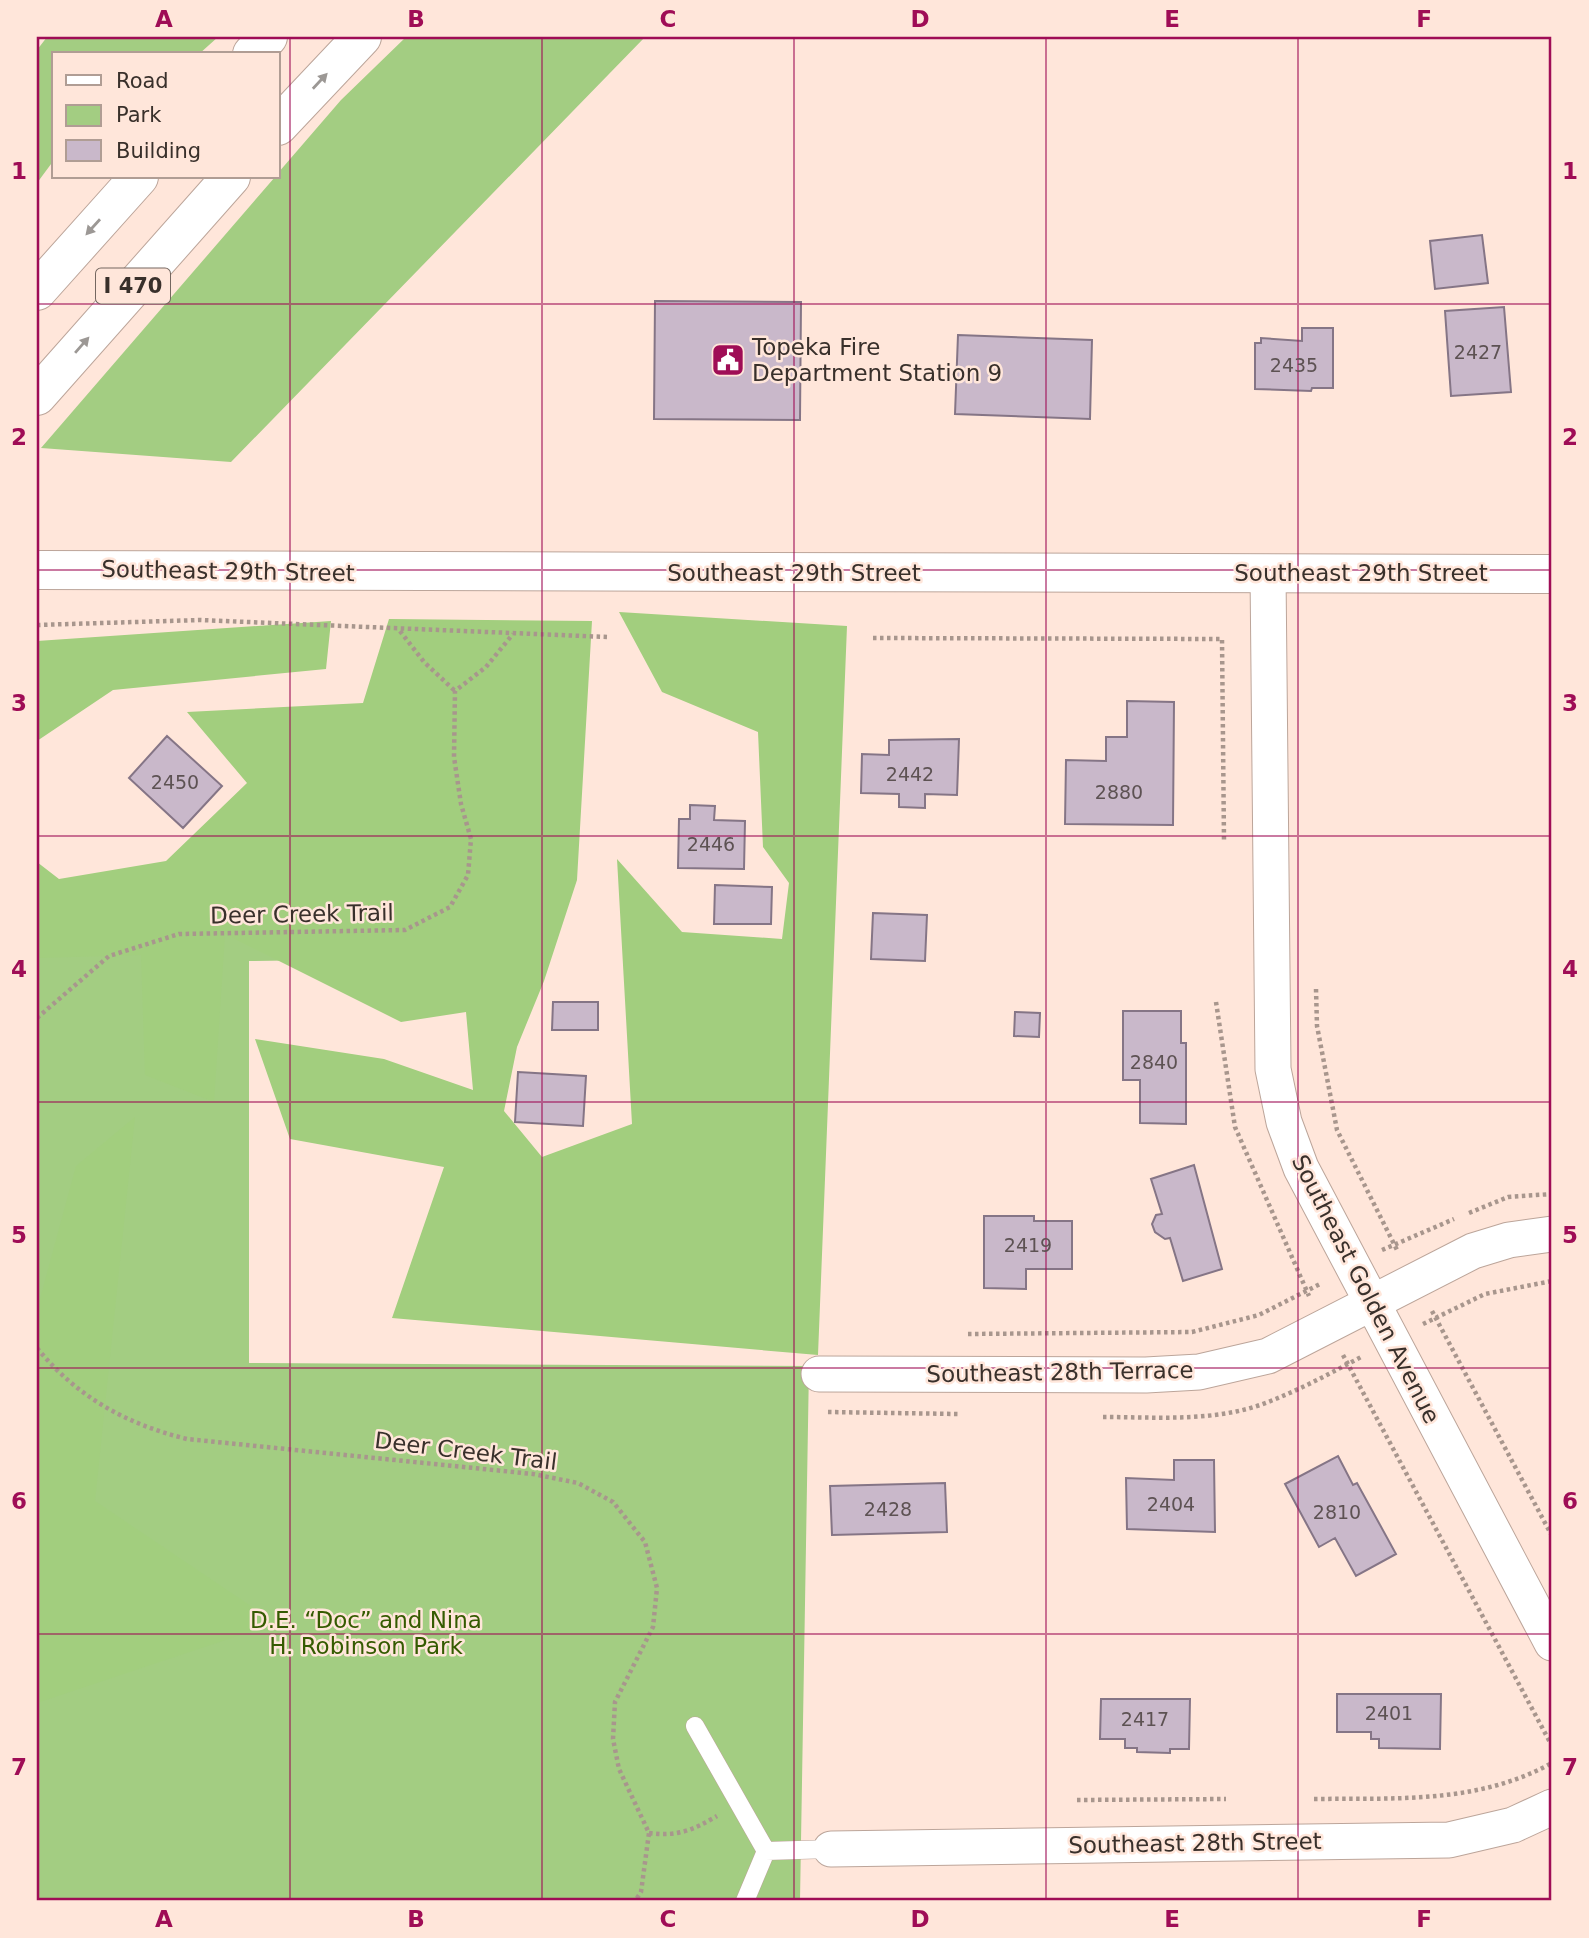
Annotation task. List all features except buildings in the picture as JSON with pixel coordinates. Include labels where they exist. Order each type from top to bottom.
[{"type":"main road","points":[[254,52],[268,37]]},
{"type":"main road","points":[[280,124],[362,37]]},
{"type":"main road","name":"I 470","points":[[37,291],[138,178]]},
{"type":"main road","name":"I 470","points":[[37,396],[230,178]]},
{"type":"main road","name":"Southeast 29th Street","points":[[37,570],[1552,574]]},
{"type":"street","name":"Southeast Golden Avenue","points":[[1268,573],[1273,1069],[1284,1122],[1301,1168],[1352,1268],[1552,1643]]},
{"type":"street","name":"Southeast 28th Terrace","points":[[819,1374],[1146,1375],[1199,1372],[1268,1356],[1473,1251],[1509,1240],[1552,1234]]},
{"type":"street","name":"Southeast 28th Street","points":[[831,1849],[1449,1840],[1513,1825],[1552,1807]]},
{"type":"lane","points":[[695,1726],[766,1852]]},
{"type":"lane","points":[[766,1852],[831,1849]]},
{"type":"lane","points":[[745,1901],[766,1852]]},
{"type":"path","points":[[37,625],[200,620],[400,631],[607,637]]},
{"type":"path","points":[[400,631],[424,662],[455,691],[486,667],[513,634]]},
{"type":"path","points":[[873,638],[1222,639],[1224,841]]},
{"type":"path","name":"Deer Creek Trail","points":[[37,1018],[109,956],[179,934],[405,930],[450,907],[468,875],[471,839],[461,804],[454,757],[455,691]]},
{"type":"path","points":[[1316,989],[1317,1026],[1337,1130],[1552,1536]]},
{"type":"path","points":[[1216,1002],[1235,1127],[1306,1291],[1552,1746]]},
{"type":"path","points":[[968,1334],[1192,1332],[1259,1315],[1352,1268],[1384,1248]]},
{"type":"path","name":"Deer Creek Trail","points":[[37,1348],[58,1374],[99,1406],[147,1430],[187,1439],[533,1474],[578,1483],[613,1502],[645,1542],[657,1588],[653,1627],[615,1702],[613,1739],[619,1769],[649,1833]]},
{"type":"path","points":[[828,1412],[958,1414]]},
{"type":"path","points":[[1314,1799],[1445,1797],[1520,1780],[1552,1763]]},
{"type":"path","points":[[1077,1800],[1226,1799]]},
{"type":"path","points":[[635,1901],[641,1892],[649,1833],[668,1836],[687,1833],[739,1804]]},
{"type":"green space","points":[[47,37],[218,37],[201,52],[52,52],[52,163],[37,183],[37,50]]},
{"type":"green space","points":[[406,37],[645,37],[231,462],[41,448],[274,178],[280,178],[280,171],[341,100]]},
{"type":"green space","points":[[619,612],[847,626],[818,1355],[392,1318],[444,1167],[290,1139],[255,1039],[384,1059],[473,1090],[466,1012],[401,1022],[225,934],[214,1102],[145,1075],[141,955],[37,958],[37,862],[59,879],[166,861],[247,783],[187,712],[363,703],[389,619],[592,621],[577,880],[544,981],[517,1047],[504,1111],[542,1157],[632,1124],[617,859],[682,932],[782,939],[789,883],[763,847],[758,732],[662,692]]},
{"type":"green space","points":[[331,621],[326,669],[113,690],[37,741],[37,641]]},
{"type":"green space","name":"D.E. “Doc” and Nina H. Robinson Park","points":[[37,916],[519,957],[249,961],[249,1363],[809,1366],[800,1901],[37,1901]]},
{"type":"green space","points":[[135,1117],[95,1501],[276,1623],[37,1703],[37,1310],[76,1166]]},
{"type":"place","name":"Topeka Fire Department Station 9","points":[[728,360]]}]
